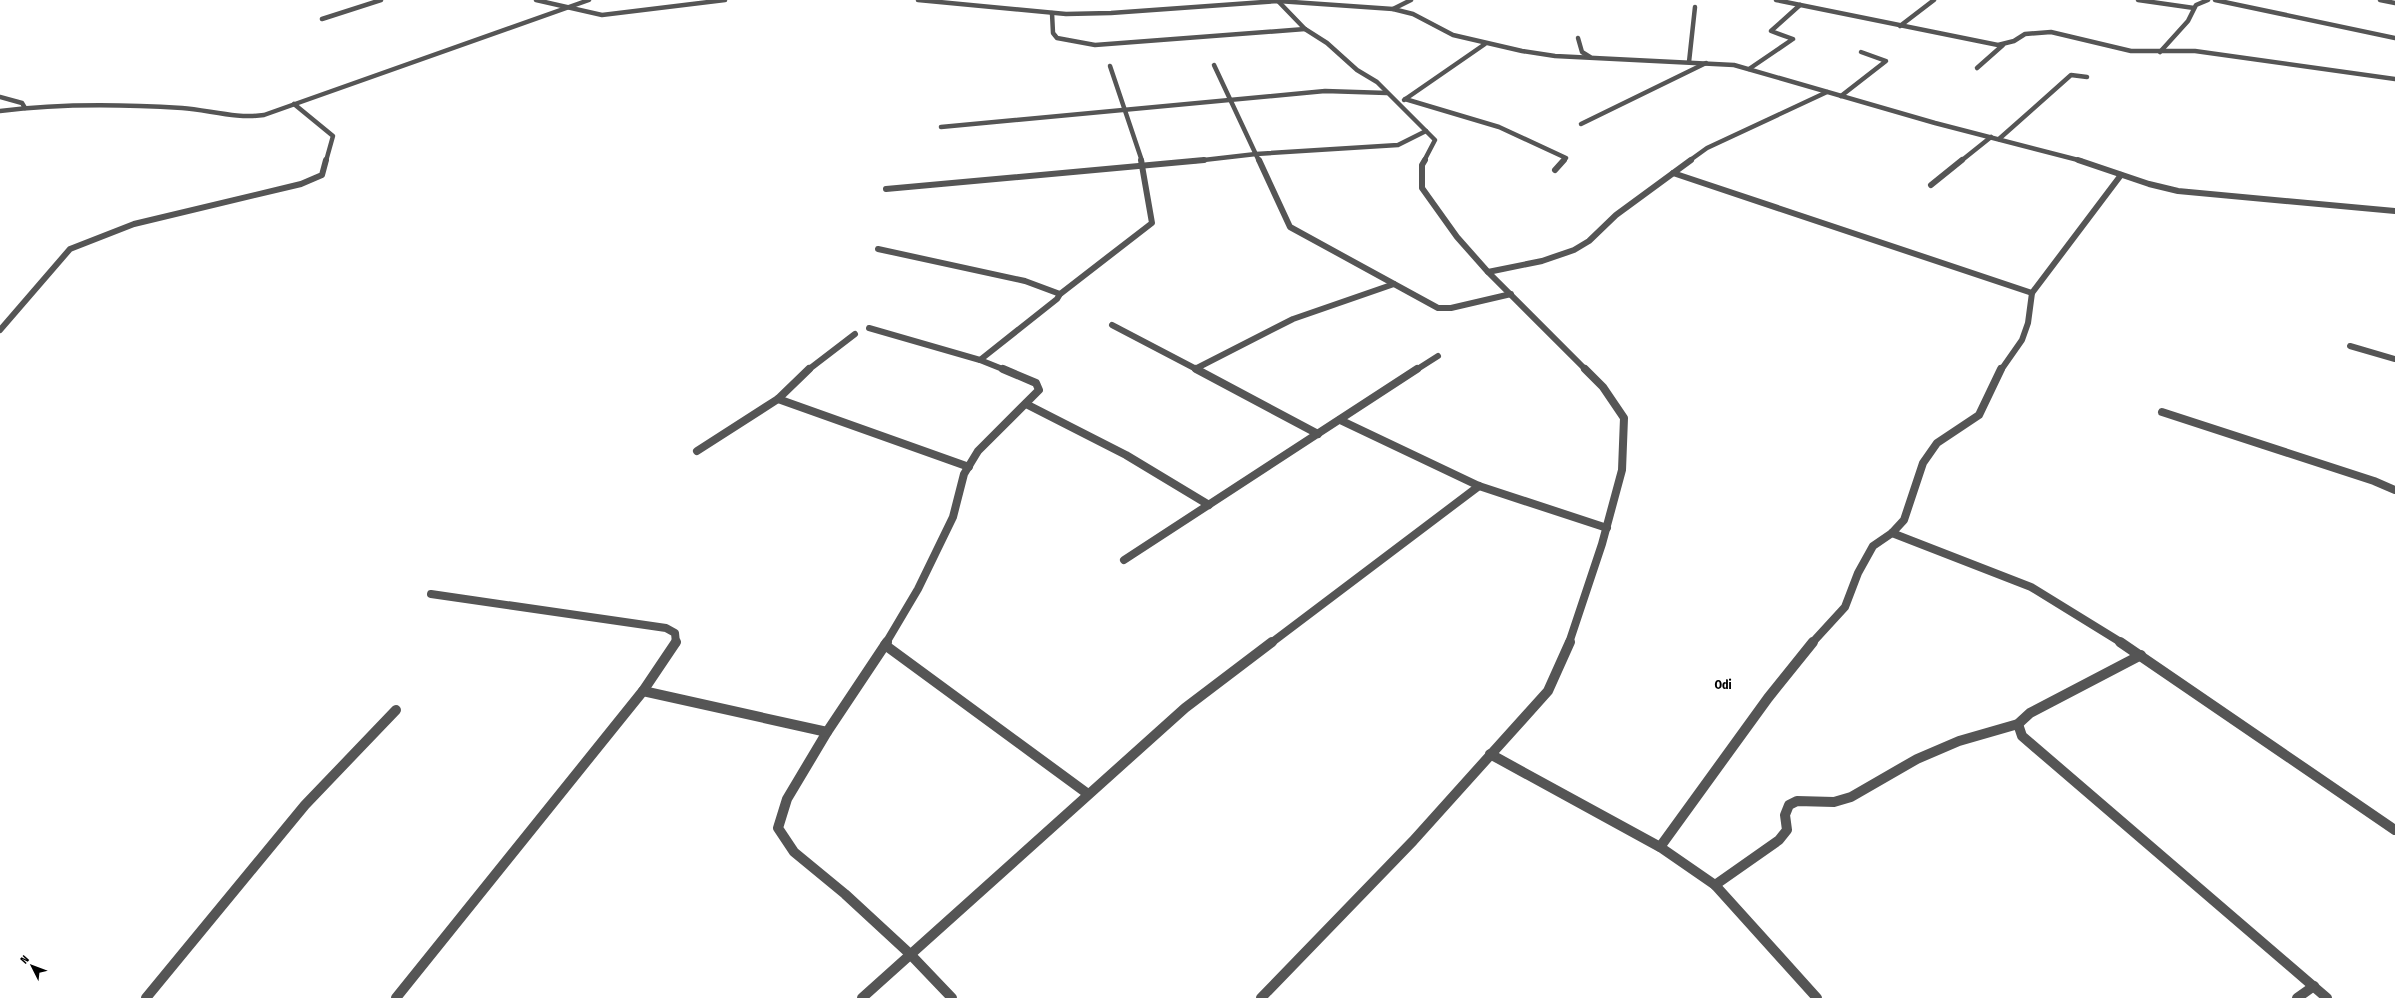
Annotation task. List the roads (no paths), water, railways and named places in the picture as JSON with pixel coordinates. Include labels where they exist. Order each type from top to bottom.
[{"type":"street","points":[[322,19],[381,0]]},
{"type":"street","points":[[536,0],[602,14],[724,0]]},
{"type":"street","points":[[0,111],[47,105],[183,108],[242,116],[272,113],[589,0]]},
{"type":"street","points":[[918,0],[941,1],[1052,13],[1111,13],[1277,1],[1393,9],[1413,14],[1453,35],[1485,44],[1548,55],[1734,65],[1841,96],[2085,162],[2149,184],[2215,196],[2395,211]]},
{"type":"street","points":[[1393,9],[1411,0]]},
{"type":"street","points":[[1776,0],[1900,26],[2003,45]]},
{"type":"street","points":[[1900,26],[1934,0]]},
{"type":"street","points":[[2138,0],[2194,8]]},
{"type":"street","points":[[2160,52],[2188,21],[2196,5],[2208,0]]},
{"type":"street","points":[[2215,0],[2395,38]]},
{"type":"street","points":[[2380,0],[2395,3]]},
{"type":"street","points":[[1277,1],[1305,29],[1327,43],[1357,70],[1377,82],[1387,92],[1402,101],[1499,127],[1566,158],[1555,170]]},
{"type":"street","points":[[1749,69],[1792,39],[1771,31],[1800,5]]},
{"type":"street","points":[[1689,62],[1695,7]]},
{"type":"street","points":[[1052,13],[1052,32],[1057,38],[1095,45],[1305,29]]},
{"type":"street","points":[[1977,68],[2003,45],[2014,41],[2025,34],[2051,32],[2132,51],[2195,51],[2395,79]]},
{"type":"street","points":[[1578,38],[1582,52],[1591,57]]},
{"type":"street","points":[[1402,101],[1485,44]]},
{"type":"street","points":[[1841,96],[1886,61],[1861,52]]},
{"type":"street","points":[[1581,124],[1706,63]]},
{"type":"street","points":[[1214,65],[1290,227],[1394,284],[1425,303],[1438,308],[1451,308],[1511,294]]},
{"type":"street","points":[[980,360],[1057,300],[1060,294],[1126,242],[1145,230],[1152,223],[1150,196],[1145,167],[1110,66]]},
{"type":"street","points":[[1999,139],[2071,75],[2087,77]]},
{"type":"street","points":[[941,127],[1124,108],[1345,90],[1387,92]]},
{"type":"street","points":[[1488,272],[1558,258],[1589,243],[1607,228],[1616,215],[1707,148],[1736,136],[1827,92]]},
{"type":"street","points":[[0,97],[22,103],[25,108]]},
{"type":"street","points":[[1261,998],[1413,841],[1548,691],[1575,630],[1607,528],[1622,470],[1624,418],[1603,387],[1488,272],[1456,237],[1422,188],[1422,165],[1435,140],[1402,101]]},
{"type":"street","points":[[0,330],[70,248],[134,224],[301,184],[322,175],[334,136],[294,104]]},
{"type":"street","points":[[886,189],[1145,167],[1256,154],[1398,145],[1426,131]]},
{"type":"street","points":[[1931,185],[1990,137]]},
{"type":"street","points":[[1673,173],[2032,294]]},
{"type":"street","points":[[1660,847],[1768,698],[1827,625],[1845,607],[1858,573],[1874,546],[1892,533],[1904,520],[1923,463],[1937,443],[1979,415],[2005,362],[2022,340],[2028,322],[2032,294],[2121,175]]},
{"type":"street","points":[[878,249],[1025,281],[1060,294]]},
{"type":"street","points":[[1195,369],[1293,319],[1394,284]]},
{"type":"street","points":[[1112,326],[1318,434]]},
{"type":"street","points":[[869,328],[980,360],[1036,383],[1039,390],[978,451],[964,474],[954,517],[918,589],[885,645],[828,732],[787,799],[778,828],[794,852],[845,894],[910,954],[952,998]]},
{"type":"street","points":[[697,451],[778,399],[806,372],[855,334]]},
{"type":"street","points":[[2350,346],[2395,359]]},
{"type":"street","points":[[1124,560],[1438,356]]},
{"type":"street","points":[[778,399],[969,467]]},
{"type":"street","points":[[1026,404],[1126,454],[1209,505]]},
{"type":"street","points":[[2162,412],[2374,481],[2395,490]]},
{"type":"street","points":[[1340,420],[1479,486],[1607,528]]},
{"type":"street","points":[[862,998],[1185,708],[1479,486]]},
{"type":"street","points":[[1892,533],[2031,586],[2141,654],[2395,830]]},
{"type":"street","points":[[396,998],[643,691],[677,641],[675,633],[666,628],[431,594]]},
{"type":"street","points":[[885,645],[1088,794]]},
{"type":"street","points":[[1714,885],[1779,840],[1787,830],[1785,815],[1789,805],[1797,801],[1834,802],[1851,797],[1917,759],[1959,741],[2018,724],[2030,713],[2141,654]]},
{"type":"street","points":[[643,691],[828,732]]},
{"type":"street","points":[[146,998],[300,810],[396,710]]},
{"type":"street","points":[[2018,724],[2022,736],[2327,998]]},
{"type":"street","points":[[1490,754],[1660,847],[1714,885],[1817,998]]},
{"type":"street","points":[[2297,998],[2314,986]]},
{"type":"district","name":"Odi","points":[[1723,685]]}]
